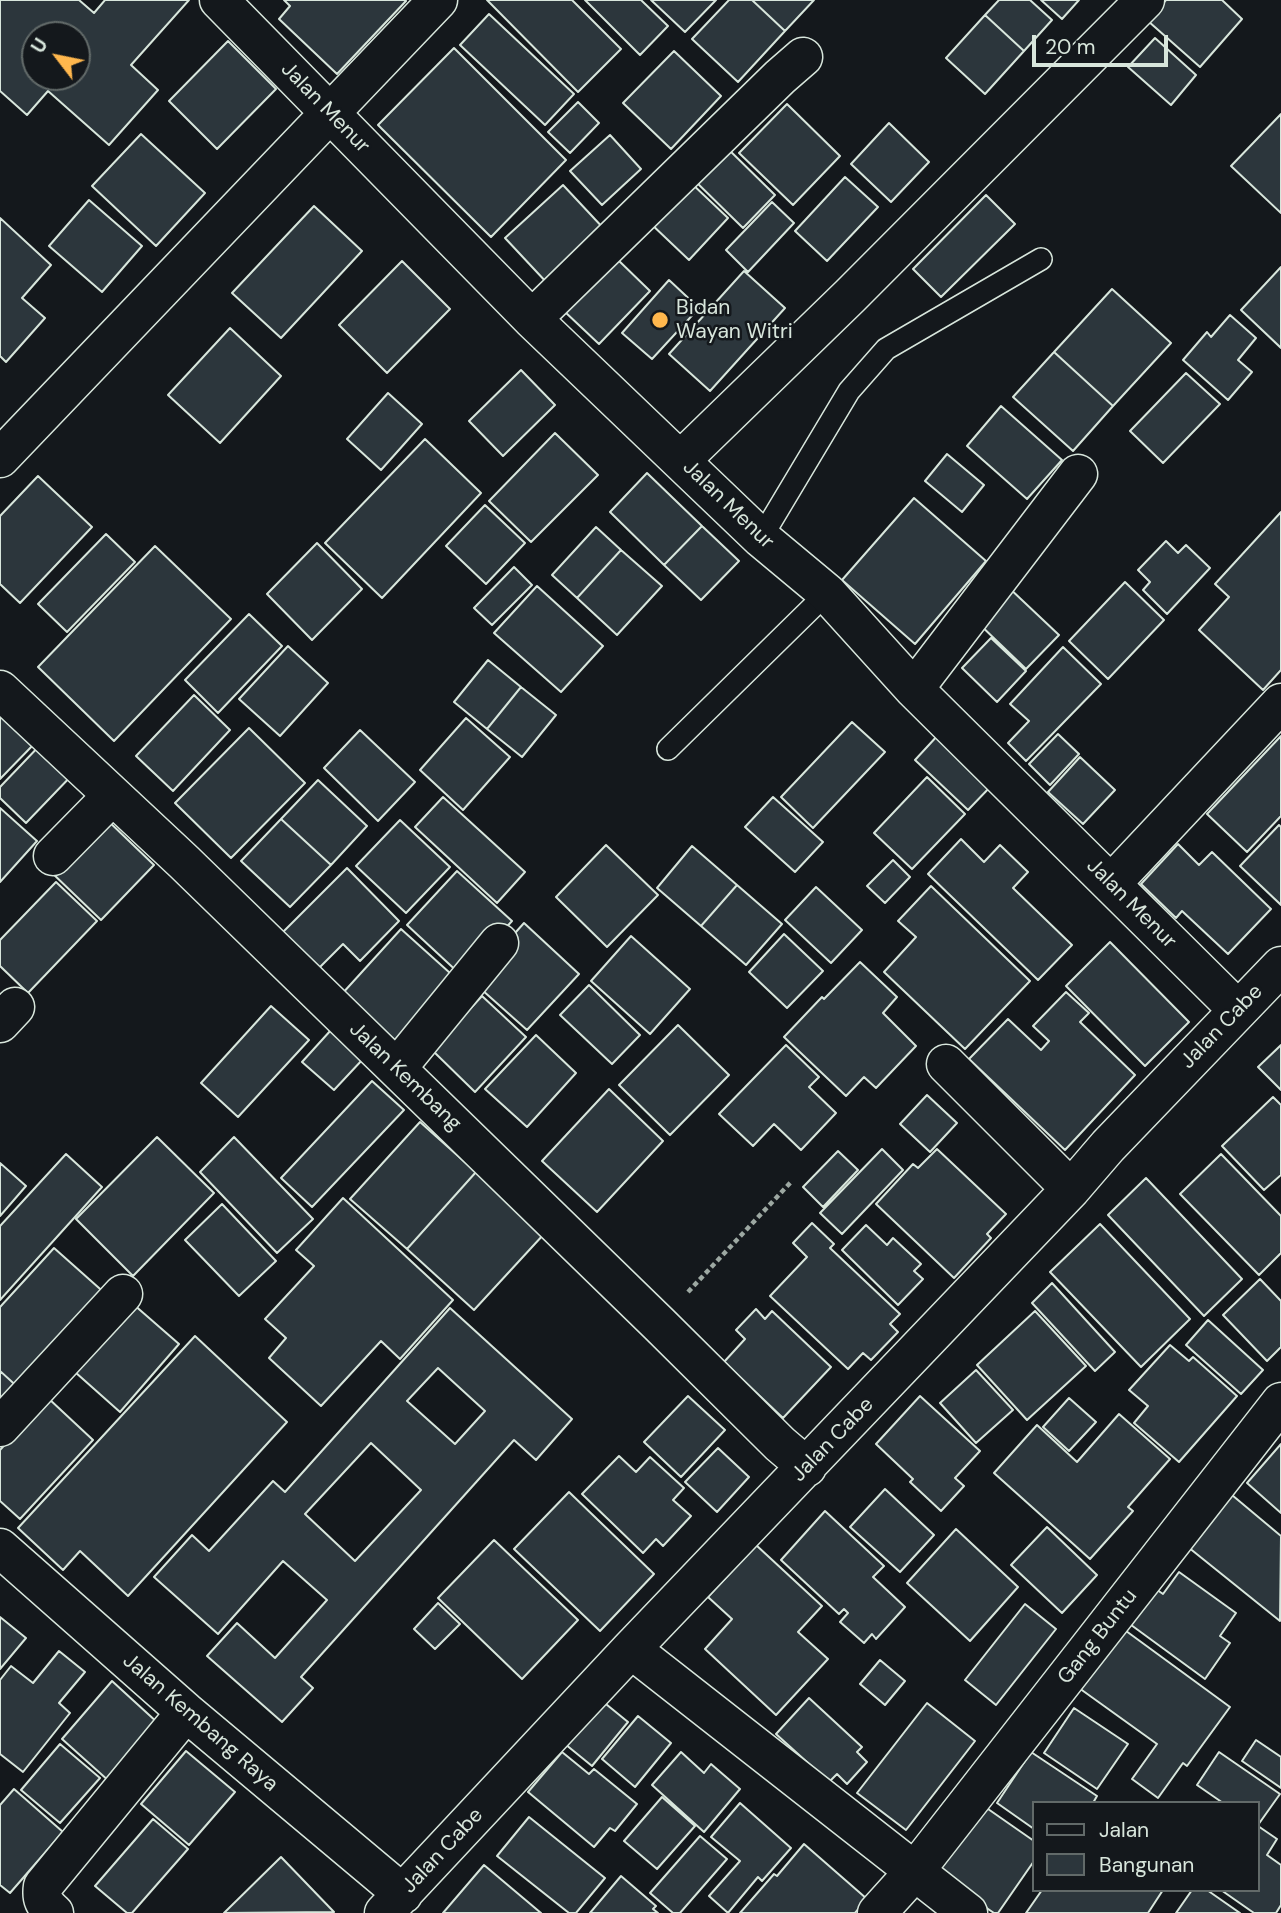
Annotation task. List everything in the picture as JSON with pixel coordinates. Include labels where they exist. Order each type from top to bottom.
[{"type":"street","name":"Jalan Menur","points":[[219,0],[532,319],[761,538],[827,593],[914,689],[1238,1010]]},
{"type":"street","points":[[0,458],[438,0]]},
{"type":"street","points":[[681,460],[850,296],[1145,0]]},
{"type":"street","points":[[532,319],[803,57]]},
{"type":"street","points":[[914,689],[1078,474]]},
{"type":"street","name":"Jalan Kembang","points":[[0,690],[184,862],[780,1444],[807,1467]]},
{"type":"street","points":[[1111,884],[1281,703]]},
{"type":"street","points":[[53,856],[112,796]]},
{"type":"street","points":[[397,1068],[499,943]]},
{"type":"street","name":"Jalan Cabe","points":[[393,1904],[631,1649],[1281,966]]},
{"type":"street","points":[[946,1064],[1071,1189]]},
{"type":"street","points":[[0,1427],[124,1294]]},
{"type":"street","name":"Gang Buntu","points":[[877,1913],[914,1872],[1281,1402]]},
{"type":"street","name":"Jalan Kembang Raya","points":[[0,1548],[186,1712],[393,1904]]},
{"type":"street","points":[[631,1649],[968,1913]]},
{"type":"street","points":[[54,1913],[41,1897],[43,1886],[186,1712]]},
{"type":"lane","points":[[761,538],[849,391],[886,349],[1041,259]]},
{"type":"lane","points":[[668,749],[827,593]]},
{"type":"path","points":[[659,1324],[791,1182]]},
{"type":"building","points":[[0,0],[79,0],[94,13],[105,0],[189,0],[131,65],[158,90],[109,145],[48,91],[27,115],[0,91]]},
{"type":"building","points":[[284,0],[406,1],[337,74],[279,19],[290,6]]},
{"type":"building","points":[[487,0],[572,0],[621,49],[578,92]]},
{"type":"building","points":[[585,0],[641,0],[668,26],[640,55]]},
{"type":"building","points":[[651,0],[716,0],[685,32]]},
{"type":"building","points":[[729,0],[752,0],[785,31],[738,82],[692,39]]},
{"type":"building","points":[[752,0],[814,0],[785,31]]},
{"type":"building","points":[[999,0],[1030,0],[1052,20],[1024,51],[985,15]]},
{"type":"building","points":[[1041,0],[1079,0],[1062,19]]},
{"type":"building","points":[[1166,0],[1222,0],[1242,19],[1200,67],[1148,21]]},
{"type":"building","points":[[489,14],[574,94],[545,125],[460,45]]},
{"type":"building","points":[[985,15],[1024,51],[985,94],[946,58]]},
{"type":"building","points":[[1155,38],[1196,75],[1171,105],[1128,67]]},
{"type":"building","points":[[228,41],[276,89],[217,149],[169,101]]},
{"type":"building","points":[[454,48],[566,160],[491,237],[378,125]]},
{"type":"building","points":[[674,51],[721,96],[671,149],[623,103]]},
{"type":"building","points":[[578,102],[599,123],[570,153],[548,132]]},
{"type":"building","points":[[787,104],[840,156],[793,205],[739,153]]},
{"type":"building","points":[[1281,114],[1281,213],[1231,166]]},
{"type":"building","points":[[889,123],[929,162],[891,202],[851,164]]},
{"type":"building","points":[[141,134],[205,193],[156,246],[92,186]]},
{"type":"building","points":[[610,135],[641,169],[602,205],[570,171]]},
{"type":"building","points":[[722,143],[775,195],[743,228],[690,176]]},
{"type":"building","points":[[845,177],[878,207],[827,261],[795,231]]},
{"type":"building","points":[[689,181],[728,218],[689,260],[649,222]]},
{"type":"building","points":[[563,185],[606,231],[548,284],[505,238]]},
{"type":"building","points":[[986,195],[1015,224],[941,297],[913,269]]},
{"type":"building","points":[[89,200],[142,246],[102,292],[49,246]]},
{"type":"building","points":[[772,202],[794,223],[748,272],[726,250]]},
{"type":"building","points":[[314,206],[362,251],[281,338],[232,293]]},
{"type":"building","points":[[0,218],[51,265],[22,298],[45,318],[6,362],[0,356]]},
{"type":"building","points":[[615,257],[650,291],[599,344],[564,311]]},
{"type":"building","points":[[402,261],[450,309],[387,373],[339,325]]},
{"type":"building","points":[[1281,267],[1281,348],[1241,310]]},
{"type":"building","points":[[744,271],[785,308],[710,391],[669,354]]},
{"type":"building","name":"Bidan Wayan Witri","points":[[669,280],[699,308],[652,359],[622,333]]},
{"type":"building","points":[[1112,289],[1171,343],[1113,406],[1054,352]]},
{"type":"building","points":[[1230,315],[1256,338],[1238,360],[1252,372],[1228,400],[1183,360],[1207,332],[1211,337]]},
{"type":"building","points":[[230,328],[281,376],[220,443],[168,395]]},
{"type":"building","points":[[1054,352],[1113,406],[1073,451],[1013,397]]},
{"type":"building","points":[[521,370],[555,405],[503,456],[469,421]]},
{"type":"building","points":[[1186,373],[1220,404],[1163,463],[1130,431]]},
{"type":"building","points":[[388,393],[422,424],[381,470],[347,439]]},
{"type":"building","points":[[1001,406],[1062,460],[1027,499],[967,446]]},
{"type":"building","points":[[555,433],[598,475],[531,542],[489,501]]},
{"type":"building","points":[[425,439],[481,493],[382,598],[325,543]]},
{"type":"building","points":[[947,454],[984,485],[962,512],[925,481]]},
{"type":"building","points":[[647,473],[702,526],[664,565],[610,512]]},
{"type":"building","points":[[38,476],[92,527],[20,603],[0,584],[0,516]]},
{"type":"building","points":[[914,498],[986,561],[915,644],[842,580]]},
{"type":"building","points":[[485,505],[525,543],[486,584],[446,546]]},
{"type":"building","points":[[1281,512],[1281,670],[1263,690],[1199,630],[1229,597],[1215,584]]},
{"type":"building","points":[[702,526],[739,561],[701,600],[664,565]]},
{"type":"building","points":[[596,527],[621,550],[577,598],[552,575]]},
{"type":"building","points":[[106,534],[135,562],[67,632],[38,604]]},
{"type":"building","points":[[1166,541],[1178,553],[1186,545],[1210,568],[1167,614],[1143,590],[1150,582],[1138,570]]},
{"type":"building","points":[[317,543],[362,589],[312,640],[267,594]]},
{"type":"building","points":[[155,546],[231,619],[114,741],[38,667]]},
{"type":"building","points":[[621,550],[662,586],[617,635],[577,598]]},
{"type":"building","points":[[514,567],[532,585],[492,625],[474,608]]},
{"type":"building","points":[[1125,582],[1164,620],[1108,679],[1069,641]]},
{"type":"building","points":[[1006,585],[1059,635],[1026,669],[974,619]]},
{"type":"building","points":[[537,586],[603,646],[561,692],[494,633]]},
{"type":"building","points":[[249,614],[282,646],[218,713],[185,680]]},
{"type":"building","points":[[991,638],[1026,671],[997,702],[962,668]]},
{"type":"building","points":[[288,646],[328,683],[280,736],[239,699]]},
{"type":"building","points":[[1063,647],[1101,684],[1026,761],[1008,743],[1029,721],[1010,704]]},
{"type":"building","points":[[488,660],[521,687],[487,729],[454,702]]},
{"type":"building","points":[[521,687],[556,715],[522,757],[487,729]]},
{"type":"building","points":[[194,695],[230,730],[173,791],[136,756]]},
{"type":"building","points":[[0,704],[37,741],[0,779]]},
{"type":"building","points":[[466,718],[510,757],[463,810],[420,770]]},
{"type":"building","points":[[852,722],[885,752],[813,828],[781,797]]},
{"type":"building","points":[[249,728],[305,783],[231,858],[175,803]]},
{"type":"building","points":[[360,730],[415,782],[378,821],[324,768]]},
{"type":"building","points":[[939,734],[992,785],[968,810],[915,760]]},
{"type":"building","points":[[1058,734],[1079,754],[1050,785],[1029,764]]},
{"type":"building","points":[[1281,736],[1281,816],[1247,852],[1207,814]]},
{"type":"building","points":[[43,742],[75,772],[26,823],[0,798],[0,787]]},
{"type":"building","points":[[1080,757],[1115,790],[1083,824],[1048,792]]},
{"type":"building","points":[[927,777],[965,814],[912,869],[874,833]]},
{"type":"building","points":[[318,780],[367,826],[331,865],[281,819]]},
{"type":"building","points":[[443,797],[525,872],[497,903],[415,827]]},
{"type":"building","points":[[773,797],[823,842],[795,872],[745,827]]},
{"type":"building","points":[[0,808],[37,841],[0,882]]},
{"type":"building","points":[[103,816],[154,865],[101,920],[50,871]]},
{"type":"building","points":[[281,819],[331,865],[290,907],[241,861]]},
{"type":"building","points":[[400,820],[450,867],[406,913],[356,866]]},
{"type":"building","points":[[1279,825],[1281,827],[1281,905],[1240,866]]},
{"type":"building","points":[[961,839],[984,862],[1000,845],[1028,872],[1013,888],[1072,945],[1038,980],[928,874]]},
{"type":"building","points":[[1178,844],[1199,865],[1212,852],[1271,909],[1228,954],[1182,911],[1176,918],[1141,884]]},
{"type":"building","points":[[606,845],[658,895],[607,947],[556,897]]},
{"type":"building","points":[[692,846],[737,885],[701,926],[657,888]]},
{"type":"building","points":[[893,860],[910,877],[885,903],[867,886]]},
{"type":"building","points":[[347,868],[399,921],[360,961],[343,944],[315,972],[279,936]]},
{"type":"building","points":[[457,871],[512,921],[462,976],[407,925]]},
{"type":"building","points":[[56,882],[97,921],[28,993],[0,966],[0,940]]},
{"type":"building","points":[[737,885],[782,924],[746,965],[701,926]]},
{"type":"building","points":[[931,886],[1030,981],[965,1049],[884,972],[916,937],[898,921]]},
{"type":"building","points":[[816,887],[862,930],[831,963],[785,920]]},
{"type":"building","points":[[524,923],[579,974],[527,1030],[472,981]]},
{"type":"building","points":[[401,929],[460,982],[400,1048],[341,995]]},
{"type":"building","points":[[784,934],[823,971],[787,1008],[749,972]]},
{"type":"building","points":[[631,936],[690,989],[650,1034],[591,981]]},
{"type":"building","points":[[1110,942],[1189,1022],[1145,1066],[1066,986]]},
{"type":"building","points":[[860,962],[897,997],[883,1013],[916,1046],[876,1088],[864,1077],[846,1096],[784,1037]]},
{"type":"building","points":[[589,985],[640,1035],[612,1064],[560,1015]]},
{"type":"building","points":[[1066,992],[1089,1013],[1080,1022],[1135,1075],[1065,1150],[969,1059],[1008,1019],[1041,1050],[1049,1041],[1033,1026]]},
{"type":"building","points":[[482,996],[526,1037],[475,1092],[432,1050]]},
{"type":"building","points":[[271,1006],[309,1040],[238,1117],[201,1083]]},
{"type":"building","points":[[678,1025],[729,1075],[670,1135],[619,1085]]},
{"type":"building","points":[[331,1030],[363,1059],[334,1090],[302,1062]]},
{"type":"building","points":[[536,1035],[576,1073],[527,1127],[485,1089]]},
{"type":"building","points":[[786,1045],[819,1077],[809,1087],[836,1113],[801,1150],[774,1124],[753,1146],[719,1114]]},
{"type":"building","points":[[1281,1045],[1281,1090],[1258,1067]]},
{"type":"building","points":[[372,1081],[404,1110],[312,1207],[281,1178]]},
{"type":"building","points":[[609,1089],[663,1141],[597,1212],[542,1161]]},
{"type":"building","points":[[927,1095],[957,1123],[930,1152],[900,1124]]},
{"type":"building","points":[[1273,1097],[1281,1105],[1281,1175],[1264,1190],[1222,1146]]},
{"type":"building","points":[[420,1122],[476,1172],[407,1249],[350,1199]]},
{"type":"building","points":[[157,1137],[214,1193],[133,1276],[76,1219]]},
{"type":"building","points":[[234,1137],[313,1219],[277,1253],[200,1172]]},
{"type":"building","points":[[882,1149],[903,1170],[842,1234],[820,1213]]},
{"type":"building","points":[[937,1149],[1006,1214],[987,1234],[991,1238],[954,1278],[876,1204],[913,1164],[918,1168]]},
{"type":"building","points":[[838,1151],[858,1170],[823,1207],[803,1187]]},
{"type":"building","points":[[66,1154],[102,1187],[0,1300],[0,1226]]},
{"type":"building","points":[[1221,1154],[1281,1216],[1281,1253],[1259,1275],[1180,1194]]},
{"type":"building","points":[[0,1163],[26,1186],[0,1216]]},
{"type":"building","points":[[476,1172],[544,1234],[474,1310],[407,1249]]},
{"type":"building","points":[[1146,1178],[1242,1279],[1204,1316],[1108,1215]]},
{"type":"building","points":[[343,1198],[453,1300],[400,1359],[381,1341],[321,1406],[269,1358],[286,1338],[265,1319],[314,1266],[296,1250]]},
{"type":"building","points":[[222,1204],[276,1261],[239,1296],[185,1240]]},
{"type":"building","points":[[812,1223],[834,1244],[830,1248],[900,1314],[890,1324],[898,1332],[871,1360],[863,1353],[848,1369],[770,1296],[807,1257],[793,1243]]},
{"type":"building","points":[[1100,1224],[1190,1319],[1141,1367],[1050,1272]]},
{"type":"building","points":[[866,1225],[887,1245],[893,1238],[921,1264],[914,1271],[923,1279],[898,1305],[842,1250]]},
{"type":"building","points":[[54,1248],[108,1296],[22,1391],[0,1371],[0,1307]]},
{"type":"building","points":[[1260,1279],[1281,1301],[1281,1347],[1267,1361],[1223,1315]]},
{"type":"building","points":[[1052,1283],[1115,1352],[1095,1371],[1032,1303]]},
{"type":"building","points":[[125,1297],[179,1344],[120,1412],[66,1364]]},
{"type":"building","points":[[450,1308],[572,1419],[536,1460],[514,1440],[301,1677],[313,1688],[282,1722],[207,1656],[237,1623],[275,1658],[327,1600],[283,1561],[218,1634],[154,1577],[192,1535],[209,1551],[273,1481],[285,1492]],"holes":[[[438,1368],[485,1411],[455,1444],[407,1401]],[[371,1443],[421,1490],[355,1561],[305,1514]]]},
{"type":"building","points":[[756,1309],[765,1319],[772,1311],[831,1367],[783,1418],[724,1362],[745,1339],[736,1330]]},
{"type":"building","points":[[1035,1311],[1086,1366],[1027,1420],[977,1365]]},
{"type":"building","points":[[1208,1320],[1263,1370],[1241,1394],[1186,1345]]},
{"type":"building","points":[[195,1336],[287,1422],[128,1596],[80,1551],[63,1570],[18,1528]]},
{"type":"building","points":[[1170,1345],[1189,1361],[1193,1357],[1237,1396],[1179,1462],[1134,1423],[1148,1406],[1129,1390]]},
{"type":"building","points":[[976,1370],[1013,1410],[976,1443],[940,1403]]},
{"type":"building","points":[[0,1371],[22,1391],[0,1415]]},
{"type":"building","points":[[688,1396],[725,1430],[681,1477],[644,1442]]},
{"type":"building","points":[[920,1396],[980,1451],[955,1478],[964,1486],[941,1511],[910,1482],[913,1479],[876,1444]]},
{"type":"building","points":[[48,1398],[93,1440],[20,1519],[0,1501],[0,1450]]},
{"type":"building","points":[[1069,1398],[1096,1422],[1069,1451],[1043,1427]]},
{"type":"building","points":[[1119,1414],[1170,1459],[1128,1507],[1133,1511],[1090,1559],[994,1473],[1037,1425],[1077,1462]]},
{"type":"building","points":[[1281,1444],[1281,1513],[1247,1483]]},
{"type":"building","points":[[718,1448],[749,1477],[717,1512],[685,1482]]},
{"type":"building","points":[[619,1456],[636,1472],[650,1457],[684,1488],[673,1500],[691,1516],[663,1546],[656,1539],[643,1553],[582,1494]]},
{"type":"building","points":[[885,1489],[934,1535],[900,1572],[850,1527]]},
{"type":"building","points":[[1226,1490],[1281,1536],[1280,1621],[1183,1543]]},
{"type":"building","points":[[569,1492],[654,1574],[600,1631],[514,1549]]},
{"type":"building","points":[[825,1511],[884,1566],[873,1577],[905,1607],[876,1639],[872,1634],[864,1643],[840,1622],[848,1613],[844,1609],[839,1614],[781,1560]]},
{"type":"building","points":[[1047,1527],[1097,1575],[1062,1613],[1011,1565]]},
{"type":"building","points":[[956,1529],[1018,1587],[970,1641],[907,1583]]},
{"type":"building","points":[[494,1540],[578,1620],[522,1679],[438,1598]]},
{"type":"building","points":[[756,1545],[822,1606],[798,1632],[828,1659],[776,1715],[705,1649],[732,1619],[708,1597]]},
{"type":"building","points":[[1179,1572],[1236,1613],[1220,1636],[1230,1643],[1205,1679],[1127,1622],[1153,1587],[1163,1594]]},
{"type":"building","points":[[438,1603],[460,1624],[435,1649],[414,1629]]},
{"type":"building","points":[[1025,1604],[1056,1629],[996,1705],[965,1680]]},
{"type":"building","points":[[0,1617],[26,1638],[0,1669]]},
{"type":"building","points":[[1122,1628],[1230,1707],[1187,1766],[1183,1763],[1158,1798],[1132,1779],[1157,1744],[1079,1688]]},
{"type":"building","points":[[59,1651],[85,1672],[59,1703],[70,1713],[23,1772],[0,1754],[0,1680],[11,1666],[33,1683]]},
{"type":"building","points":[[880,1660],[905,1681],[885,1705],[860,1684]]},
{"type":"building","points":[[112,1681],[159,1724],[110,1782],[62,1739]]},
{"type":"building","points":[[809,1698],[862,1747],[857,1752],[867,1762],[847,1784],[837,1774],[829,1782],[776,1734]]},
{"type":"building","points":[[601,1700],[628,1722],[592,1766],[565,1744]]},
{"type":"building","points":[[927,1703],[975,1741],[906,1830],[857,1793]]},
{"type":"building","points":[[1074,1708],[1128,1744],[1097,1789],[1044,1753]]},
{"type":"building","points":[[638,1716],[671,1743],[635,1787],[602,1759]]},
{"type":"building","points":[[1256,1740],[1281,1757],[1281,1788],[1242,1761]]},
{"type":"building","points":[[60,1744],[100,1778],[60,1823],[21,1790]]},
{"type":"building","points":[[186,1751],[235,1792],[189,1845],[141,1804]]},
{"type":"building","points":[[562,1752],[589,1774],[594,1769],[637,1804],[615,1831],[610,1828],[594,1847],[528,1792]]},
{"type":"building","points":[[681,1752],[704,1773],[711,1764],[740,1789],[704,1832],[652,1785]]},
{"type":"building","points":[[1031,1752],[1097,1796],[1094,1801],[1032,1801],[1032,1828],[997,1803]]},
{"type":"building","points":[[1219,1752],[1280,1794],[1260,1822],[1260,1801],[1220,1801],[1197,1785]]},
{"type":"building","points":[[14,1789],[63,1832],[10,1893],[0,1885],[0,1805]]},
{"type":"building","points":[[662,1797],[695,1826],[657,1869],[624,1841]]},
{"type":"building","points":[[978,1802],[1032,1840],[1032,1864],[998,1913],[994,1913],[931,1870]]},
{"type":"building","points":[[740,1803],[791,1848],[762,1881],[758,1877],[728,1913],[709,1896],[740,1861],[711,1837]]},
{"type":"building","points":[[529,1817],[605,1878],[576,1913],[569,1913],[497,1856]]},
{"type":"building","points":[[153,1819],[188,1849],[132,1913],[127,1913],[95,1886]]},
{"type":"building","points":[[1260,1827],[1277,1839],[1267,1855],[1281,1865],[1281,1905],[1276,1913],[1254,1913],[1224,1892],[1260,1892]]},
{"type":"building","points":[[700,1836],[727,1859],[680,1913],[673,1913],[650,1893]]},
{"type":"building","points":[[804,1844],[867,1899],[855,1913],[740,1913],[774,1874],[777,1876]]},
{"type":"building","points":[[281,1857],[334,1912],[224,1913]]},
{"type":"building","points":[[484,1865],[541,1913],[443,1913]]},
{"type":"building","points":[[621,1876],[656,1906],[653,1909],[658,1913],[590,1913]]},
{"type":"building","points":[[1041,1892],[1162,1892],[1148,1913],[1026,1913]]},
{"type":"building","points":[[1191,1892],[1210,1892],[1240,1913],[1176,1913]]},
{"type":"place","name":"Bidan Wayan Witri","points":[[660,320]]}]
